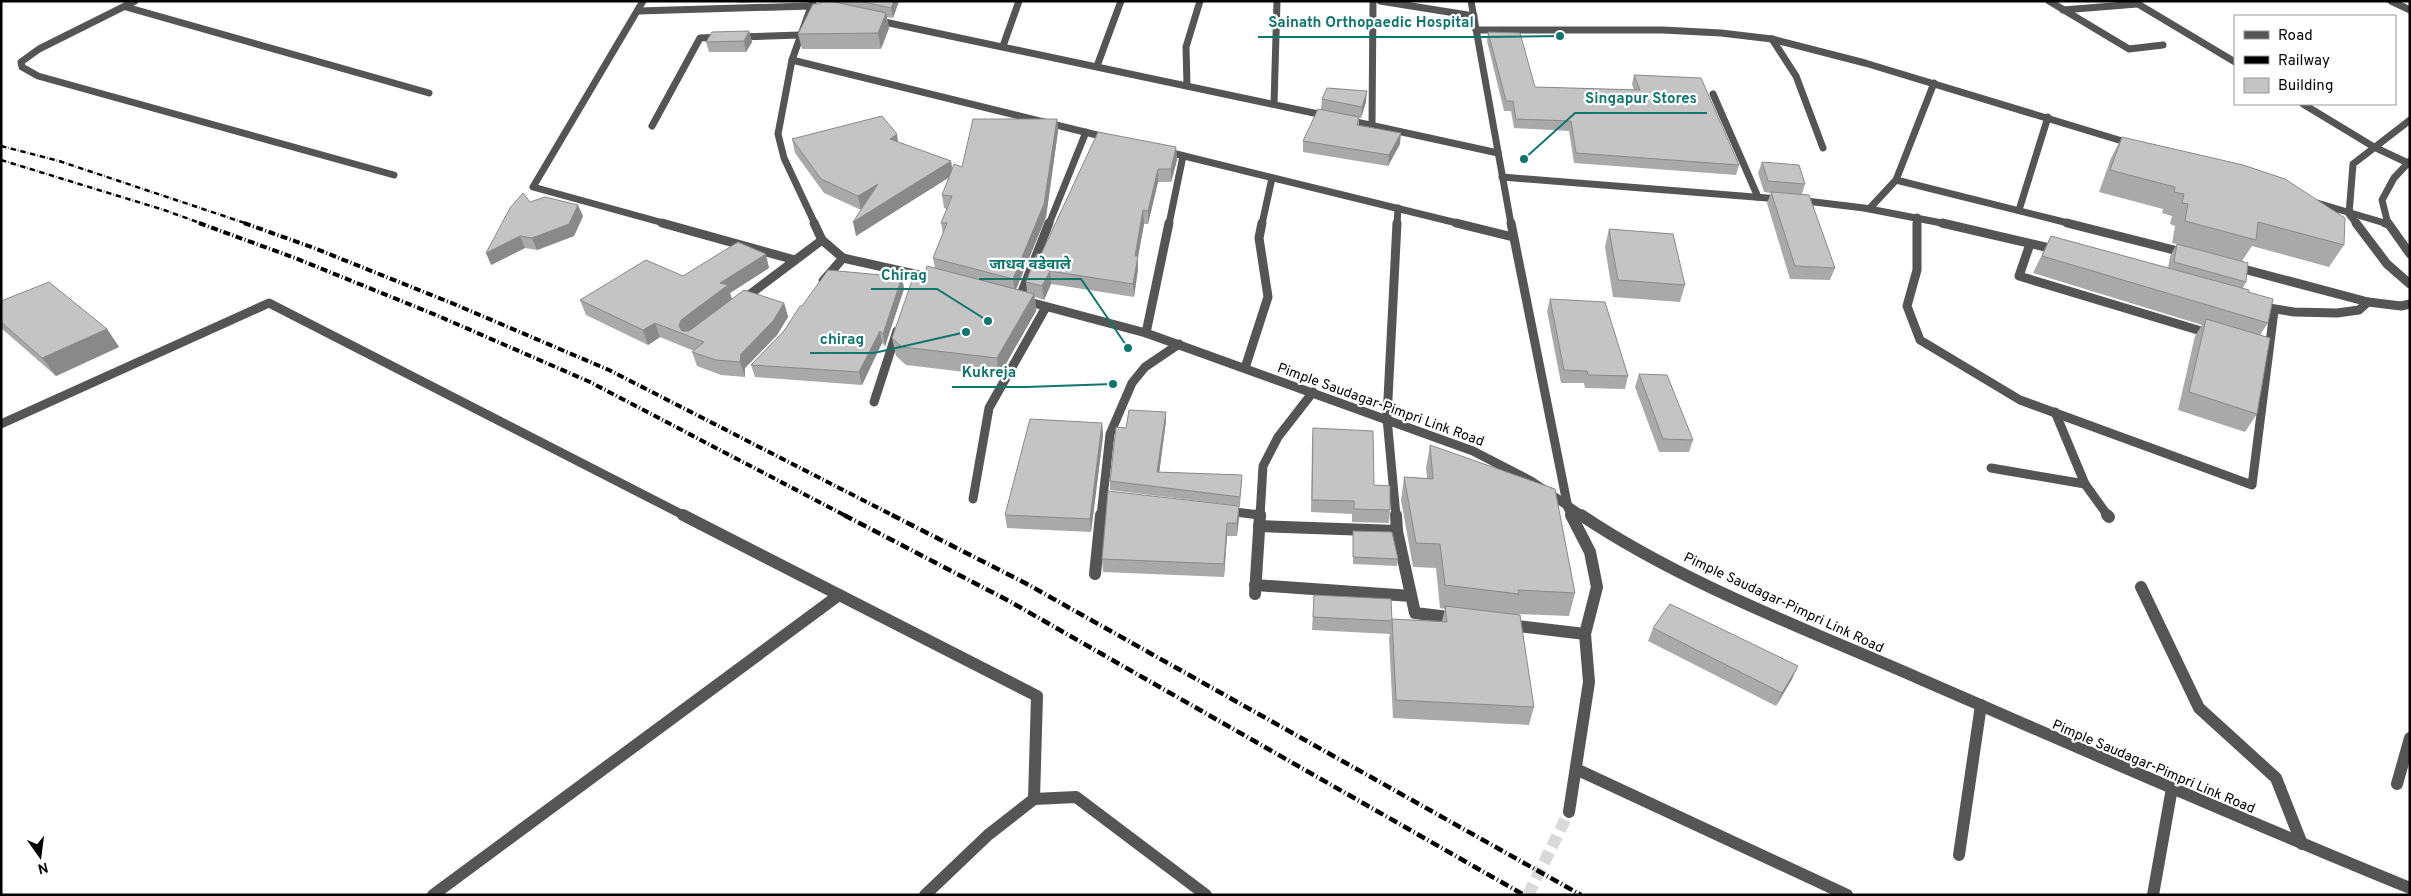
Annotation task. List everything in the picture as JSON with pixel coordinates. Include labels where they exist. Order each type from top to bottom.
[{"type":"street","points":[[135,1],[39,49],[21,62],[22,67],[38,76],[394,175]]},
{"type":"street","points":[[643,1],[533,187],[794,260]]},
{"type":"street","points":[[1003,46],[1019,1]]},
{"type":"street","points":[[1097,66],[1121,1]]},
{"type":"street","points":[[1187,86],[1186,47],[1200,1]]},
{"type":"street","points":[[1274,104],[1278,1]]},
{"type":"street","points":[[1372,126],[1373,1]]},
{"type":"street","points":[[1380,1],[1474,16]]},
{"type":"street","points":[[1471,1],[1513,237],[1568,508],[1590,552],[1597,587],[1585,634],[1590,682],[1569,812]]},
{"type":"street","points":[[2049,1],[2128,49],[2163,45]]},
{"type":"street","points":[[2391,1],[2410,10]]},
{"type":"street","points":[[2064,10],[2135,2],[2234,61]]},
{"type":"street","points":[[638,11],[812,4],[830,10]]},
{"type":"street","points":[[812,4],[792,60],[778,134],[784,158],[822,240],[843,258],[914,279],[943,280]]},
{"type":"street","points":[[126,7],[429,93]]},
{"type":"street","points":[[867,18],[1498,153]]},
{"type":"street","points":[[1476,30],[1663,30],[1721,32],[1772,39],[2048,116],[2142,147]]},
{"type":"street","points":[[652,126],[700,38],[800,35]]},
{"type":"street","points":[[1772,39],[1796,76],[1823,148]]},
{"type":"street","points":[[792,60],[1115,139]]},
{"type":"street","points":[[1870,208],[1896,180],[1934,83]]},
{"type":"street","points":[[1713,94],[1758,197]]},
{"type":"street","points":[[2305,105],[2374,147],[2409,163],[2394,178],[2382,200],[2388,224],[2410,254]]},
{"type":"street","points":[[2019,210],[2048,116]]},
{"type":"street","points":[[2410,120],[2353,164],[2349,214],[2387,264],[2410,284]]},
{"type":"street","name":"Pimple Saudagar-Pimpri Link Road","points":[[1086,132],[1014,298],[1146,333],[1387,418],[1473,451],[1531,481],[1568,508],[1608,533],[1725,594],[2302,844],[2410,888]]},
{"type":"street","points":[[1154,149],[1513,237]]},
{"type":"street","points":[[1146,333],[1182,156]]},
{"type":"street","points":[[1502,177],[1758,197],[1870,208],[1917,217],[2067,253]]},
{"type":"street","points":[[1245,368],[1268,297],[1259,238],[1272,178]]},
{"type":"street","points":[[1896,180],[2195,256]]},
{"type":"street","points":[[2312,202],[2388,224]]},
{"type":"street","points":[[1398,208],[1387,418],[1397,531],[1415,613],[1472,620]]},
{"type":"street","points":[[1917,217],[1917,270],[1907,306],[1920,340],[2020,400],[2252,485],[2264,350],[2274,311]]},
{"type":"street","points":[[735,306],[822,240]]},
{"type":"street","points":[[2030,244],[2019,276],[2223,338]]},
{"type":"street","points":[[819,285],[843,258]]},
{"type":"street","points":[[2224,264],[2368,302],[2401,306],[2410,304]]},
{"type":"street","points":[[2246,303],[2274,311],[2332,312],[2360,310],[2368,302]]},
{"type":"street","points":[[1,424],[269,303],[1037,696],[1034,799]]},
{"type":"street","points":[[973,499],[989,408],[1046,307]]},
{"type":"street","points":[[874,402],[901,320]]},
{"type":"street","points":[[1095,574],[1108,497],[1110,434],[1132,383],[1144,367],[1179,344]]},
{"type":"street","points":[[1313,392],[1278,437],[1263,466],[1255,589],[1411,596]]},
{"type":"street","points":[[2056,412],[2085,484],[2108,517]]},
{"type":"street","points":[[1991,468],[2085,484]]},
{"type":"street","points":[[1211,509],[1259,521],[1397,531]]},
{"type":"street","points":[[2141,586],[2199,708],[2276,778],[2302,844]]},
{"type":"street","points":[[433,895],[839,595]]},
{"type":"street","points":[[1500,624],[1585,634]]},
{"type":"street","points":[[1959,855],[1981,705]]},
{"type":"street","points":[[2397,784],[2410,738]]},
{"type":"street","points":[[1576,769],[1847,895]]},
{"type":"street","points":[[2153,895],[2172,788]]},
{"type":"street","points":[[925,895],[988,835],[1034,799],[1076,797],[1206,895]]},
{"type":"building","points":[[821,1],[830,1],[886,13],[878,33],[798,34],[813,4],[820,4]]},
{"type":"building","points":[[860,1],[894,1],[891,8]]},
{"type":"building","points":[[749,31],[744,41],[706,42],[712,32]]},
{"type":"building","points":[[1488,32],[1520,33],[1535,87],[1640,90],[1634,75],[1701,78],[1739,165],[1576,153],[1571,121],[1516,119],[1513,101],[1506,101]]},
{"type":"building","points":[[1327,88],[1367,91],[1362,107],[1322,99]]},
{"type":"building","points":[[1318,109],[1359,117],[1357,125],[1401,133],[1389,155],[1303,141]]},
{"type":"building","points":[[882,116],[897,134],[890,139],[951,161],[853,222],[878,184],[858,196],[821,179],[792,139]]},
{"type":"building","points":[[973,119],[1057,119],[1044,204],[1013,279],[933,258],[947,223],[941,223],[952,196],[942,195],[954,164],[962,167]]},
{"type":"building","points":[[1098,132],[1176,147],[1171,169],[1158,169],[1148,211],[1143,210],[1135,256],[1138,256],[1133,284],[1050,271],[1042,286],[1026,282],[1037,253],[1036,265]]},
{"type":"building","points":[[2122,137],[2243,165],[2285,179],[2345,218],[2344,245],[2258,222],[2256,240],[2185,221],[2188,204],[2182,203],[2184,194],[2174,192],[2175,187],[2110,170]]},
{"type":"building","points":[[1762,162],[1799,165],[1805,184],[1768,181]]},
{"type":"building","points":[[1771,192],[1809,195],[1835,268],[1795,266]]},
{"type":"building","points":[[523,193],[530,202],[545,197],[578,205],[569,224],[532,238],[520,236],[486,253],[510,208]]},
{"type":"building","points":[[1609,229],[1673,234],[1685,285],[1618,280]]},
{"type":"building","points":[[2051,236],[2249,290],[2248,292],[2273,299],[2268,323],[2042,256]]},
{"type":"building","points":[[738,242],[766,254],[720,283],[728,285],[681,320],[679,326],[682,331],[689,331],[744,290],[784,303],[773,321],[741,354],[740,362],[716,360],[692,352],[704,342],[655,323],[643,330],[580,300],[646,260],[683,276]]},
{"type":"building","points":[[2177,244],[2248,263],[2246,282],[2174,262]]},
{"type":"building","points":[[927,266],[1034,294],[997,358],[902,347],[892,338],[915,272],[925,273]]},
{"type":"building","points":[[828,270],[902,277],[883,334],[880,331],[859,372],[751,365],[784,331],[800,306],[802,306]]},
{"type":"building","points":[[49,282],[107,329],[42,358],[1,322],[1,301]]},
{"type":"building","points":[[1550,299],[1605,302],[1628,376],[1588,375],[1587,371],[1564,370]]},
{"type":"building","points":[[2206,319],[2270,338],[2257,414],[2189,392]]},
{"type":"building","points":[[1639,374],[1667,375],[1693,440],[1663,439]]},
{"type":"building","points":[[1129,410],[1166,412],[1157,472],[1242,475],[1240,497],[1110,481],[1116,427],[1126,428]]},
{"type":"building","points":[[1030,419],[1102,423],[1090,519],[1005,515]]},
{"type":"building","points":[[1313,428],[1373,431],[1374,485],[1390,486],[1390,510],[1354,509],[1354,501],[1312,500]]},
{"type":"building","points":[[1430,445],[1555,489],[1575,593],[1518,590],[1519,594],[1445,585],[1440,544],[1416,543],[1404,477],[1433,479]]},
{"type":"building","points":[[1108,491],[1239,506],[1237,523],[1227,523],[1224,564],[1102,559]]},
{"type":"building","points":[[1353,531],[1392,532],[1398,559],[1353,557]]},
{"type":"building","points":[[1314,595],[1391,599],[1392,621],[1313,617]]},
{"type":"building","points":[[1670,604],[1798,666],[1782,693],[1653,628]]},
{"type":"building","points":[[1445,606],[1520,615],[1534,707],[1396,700],[1392,619],[1447,622]]},
{"type":"tunnel","points":[[1528,895],[1569,812]]},
{"type":"railway","points":[[1,146],[59,161],[248,224]]},
{"type":"railway","points":[[1,160],[164,210],[203,224]]},
{"type":"railway","points":[[199,223],[295,258],[436,315],[590,382],[846,516]]},
{"type":"railway","points":[[244,223],[314,248],[454,304],[609,370],[894,516]]},
{"type":"railway","points":[[844,515],[1009,601],[1524,895]]},
{"type":"railway","points":[[892,515],[1027,584],[1581,895]]},
{"type":"place","name":"Sainath Orthopaedic Hospital","points":[[1560,36]]},
{"type":"place","name":"Singapur Stores","points":[[1524,159]]},
{"type":"place","name":"Chirag","points":[[988,321]]},
{"type":"place","name":"chirag","points":[[966,332]]},
{"type":"place","name":"जाधव वडेवाले","points":[[1128,348]]},
{"type":"place","name":"Kukreja","points":[[1113,384]]}]
